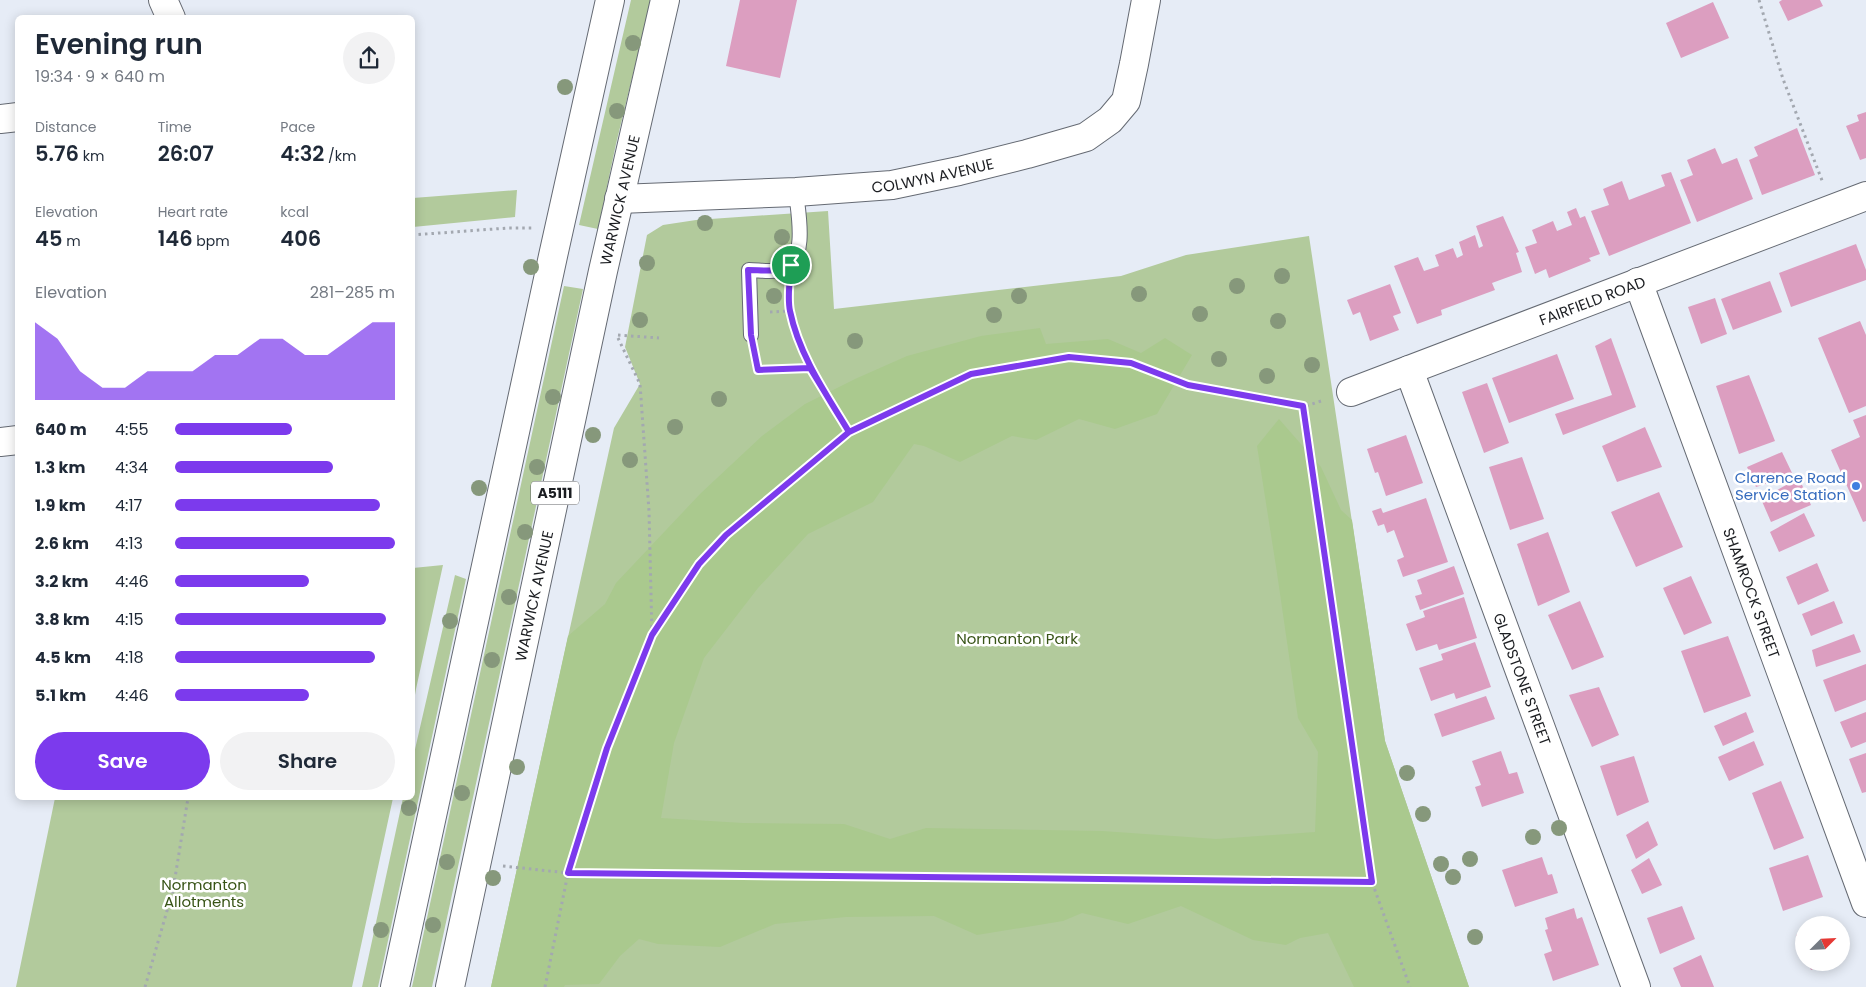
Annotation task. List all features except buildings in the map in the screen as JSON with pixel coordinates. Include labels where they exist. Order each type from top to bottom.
[{"type":"main road","points":[[163,0],[170,15]]},
{"type":"main road","points":[[395,987],[610,0]]},
{"type":"main road","name":"WARWICK AVENUE","points":[[450,987],[619,199],[665,0]]},
{"type":"main road","name":"COLWYN AVENUE","points":[[619,199],[796,192],[892,185],[959,171],[1086,137],[1110,120],[1126,101],[1146,0]]},
{"type":"main road","points":[[0,119],[15,118]]},
{"type":"main road","name":"FAIRFIELD ROAD","points":[[1351,392],[1866,196]]},
{"type":"main road","name":"SHAMROCK STREET","points":[[1638,282],[1866,903]]},
{"type":"main road","name":"GLADSTONE STREET","points":[[1409,370],[1636,987]]},
{"type":"main road","points":[[0,442],[15,440]]},
{"type":"lane","points":[[751,335],[748,270],[784,269],[791,265],[795,259],[799,246],[800,231],[796,192]]},
{"type":"path","points":[[1759,0],[1783,79],[1832,209]]},
{"type":"path","points":[[415,235],[508,228],[531,228],[558,234]]},
{"type":"path","points":[[791,265],[790,311],[810,368],[849,432]]},
{"type":"path","points":[[652,635],[649,511],[640,384],[617,335],[659,338]]},
{"type":"path","points":[[751,335],[758,370],[810,368]]},
{"type":"path","points":[[545,987],[568,873],[607,748],[652,635],[699,564],[726,535],[849,432],[971,374],[1069,357],[1131,363],[1188,385],[1303,406],[1372,882],[1410,987]]},
{"type":"path","points":[[145,987],[173,890],[188,800]]},
{"type":"path","points":[[476,862],[568,873],[1372,882]]},
{"type":"green space","points":[[631,0],[651,0],[616,144],[598,229],[579,225]]},
{"type":"green space","points":[[517,190],[515,217],[415,227],[415,198]]},
{"type":"green space","name":"Normanton Park","points":[[828,211],[834,309],[1121,276],[1186,255],[1309,236],[1385,741],[1469,987],[491,987],[614,428],[640,384],[625,347],[647,235],[663,225],[696,220]]},
{"type":"green space","points":[[564,286],[583,289],[432,987],[412,987]]},
{"type":"green space","points":[[1040,328],[1046,344],[1108,339],[1141,353],[1165,338],[1192,355],[1157,414],[1115,429],[1079,419],[1036,440],[1012,436],[960,462],[924,446],[914,444],[873,502],[808,534],[758,588],[704,658],[674,743],[661,818],[743,823],[844,824],[890,839],[926,828],[1102,831],[1216,839],[1315,832],[1318,752],[1298,718],[1257,446],[1279,419],[1321,467],[1341,510],[1352,520],[1385,741],[1469,987],[1354,987],[1328,933],[1300,938],[1286,945],[1253,940],[1181,906],[1128,924],[1082,913],[1063,921],[977,935],[934,916],[846,917],[775,924],[720,947],[658,944],[639,939],[620,956],[599,984],[565,985],[564,987],[491,987],[568,636],[605,604],[616,583],[701,493],[762,436],[805,404],[907,356],[981,336]]},
{"type":"green space","points":[[443,565],[415,695],[415,568]]},
{"type":"green space","points":[[455,575],[466,579],[378,987],[362,987],[403,800],[415,800],[415,749]]},
{"type":"green space","name":"Normanton Allotments","points":[[55,800],[393,800],[352,987],[16,987]]},
{"type":"place","name":"Clarence Road Service Station","points":[[1856,486]]},
{"type":"route","points":[[791,265],[779,270],[748,270],[751,335],[758,370],[810,368],[830,400],[849,432],[971,374],[1069,357],[1131,363],[1188,385],[1303,406],[1372,882],[568,873],[607,748],[652,635],[699,564],[726,535],[849,432],[810,368],[800,343],[789,305],[791,265]]}]
